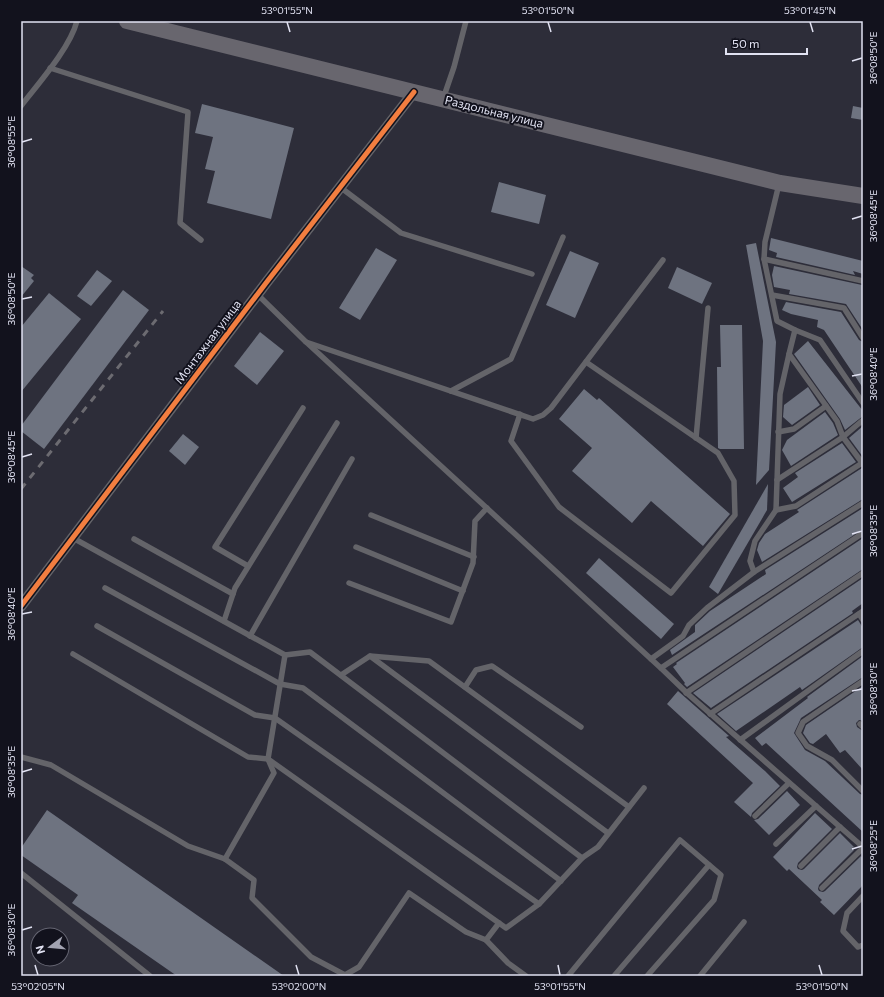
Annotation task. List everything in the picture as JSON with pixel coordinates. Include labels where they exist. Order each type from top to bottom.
[{"type":"main road","name":"Раздольная улица","points":[[127,21],[780,183],[863,196]]},
{"type":"street","name":"Монтажная улица","points":[[21,606],[257,294],[414,92]]},
{"type":"lane","points":[[21,106],[50,68],[71,36],[77,21]]},
{"type":"lane","points":[[443,99],[454,67],[466,21]]},
{"type":"lane","points":[[50,68],[188,112],[180,223],[201,240]]},
{"type":"lane","points":[[780,183],[765,242],[764,259],[777,321],[820,340],[863,403]]},
{"type":"lane","points":[[340,187],[401,233],[532,274]]},
{"type":"lane","points":[[451,391],[511,359],[564,237]]},
{"type":"lane","points":[[764,259],[863,281]]},
{"type":"lane","points":[[304,341],[533,419],[543,415],[551,408],[663,260]]},
{"type":"lane","points":[[257,294],[304,341],[661,668],[686,693],[863,847],[822,888]]},
{"type":"lane","points":[[772,295],[844,308],[863,338]]},
{"type":"lane","points":[[696,438],[708,308]]},
{"type":"lane","points":[[754,572],[750,561],[756,541],[776,510],[780,394],[795,330]]},
{"type":"lane","points":[[776,510],[796,506],[863,464],[843,437],[837,421],[789,354]]},
{"type":"lane","points":[[520,414],[510,441],[559,507],[671,592],[735,515],[734,481],[718,453],[586,362]]},
{"type":"lane","points":[[778,432],[794,429],[826,406]]},
{"type":"lane","points":[[248,566],[215,547],[303,408]]},
{"type":"lane","points":[[777,480],[843,437],[863,420]]},
{"type":"lane","points":[[224,621],[235,588],[337,423]]},
{"type":"lane","points":[[250,636],[352,459]]},
{"type":"lane","points":[[651,659],[683,636],[689,625],[707,608],[754,572],[863,502]]},
{"type":"lane","points":[[349,583],[451,622],[474,563],[475,521],[487,508]]},
{"type":"lane","points":[[371,515],[474,557]]},
{"type":"lane","points":[[661,668],[863,533]]},
{"type":"lane","points":[[72,538],[285,655],[310,652],[582,858]]},
{"type":"lane","points":[[134,539],[233,594]]},
{"type":"lane","points":[[356,546],[463,591]]},
{"type":"lane","points":[[686,693],[863,573]]},
{"type":"lane","points":[[105,588],[280,684],[303,688],[560,881]]},
{"type":"lane","points":[[710,714],[861,612],[863,620]]},
{"type":"lane","points":[[97,626],[255,715],[275,718],[539,904]]},
{"type":"lane","points":[[740,740],[863,651]]},
{"type":"lane","points":[[73,654],[248,757],[268,759],[506,928],[539,904],[582,858],[598,847],[644,788]]},
{"type":"lane","points":[[225,859],[274,773],[268,759],[285,655]]},
{"type":"lane","points":[[341,675],[370,656],[429,662],[629,807]]},
{"type":"lane","points":[[370,656],[608,833]]},
{"type":"lane","points":[[465,687],[476,670],[492,666],[581,727]]},
{"type":"lane","points":[[863,681],[803,722],[798,733],[807,746],[832,760],[863,791]]},
{"type":"lane","points":[[21,757],[51,765],[188,846],[225,859],[254,880],[252,898],[311,957],[345,975],[359,967],[409,893],[466,932],[486,940],[508,963],[526,976]]},
{"type":"lane","points":[[755,816],[789,783]]},
{"type":"lane","points":[[776,844],[816,806]]},
{"type":"lane","points":[[801,866],[840,827]]},
{"type":"lane","points":[[568,976],[680,840],[721,875],[714,900],[647,976]]},
{"type":"lane","points":[[614,976],[709,865]]},
{"type":"lane","points":[[21,873],[150,976]]},
{"type":"lane","points":[[863,896],[847,913],[843,931],[858,947],[863,945]]},
{"type":"lane","points":[[700,976],[744,922]]},
{"type":"lane","points":[[486,940],[499,923]]},
{"type":"building","points":[[202,104],[294,128],[271,219],[207,203],[215,171],[205,169],[213,137],[195,133]]},
{"type":"building","points":[[853,106],[863,108],[863,120],[851,118]]},
{"type":"building","points":[[499,182],[546,195],[539,224],[491,212]]},
{"type":"building","points":[[771,238],[863,261],[863,274],[853,271],[855,275],[776,257],[777,253],[769,250]]},
{"type":"building","points":[[756,243],[776,342],[769,470],[756,485],[763,341],[746,245]]},
{"type":"building","points":[[376,248],[397,260],[360,320],[339,308]]},
{"type":"building","points":[[570,251],[599,263],[575,318],[546,305]]},
{"type":"building","points":[[21,266],[34,275],[31,278],[34,281],[21,297]]},
{"type":"building","points":[[774,266],[862,285],[863,330],[846,304],[789,294],[790,290],[774,287],[772,275]]},
{"type":"building","points":[[677,267],[712,283],[702,304],[668,288]]},
{"type":"building","points":[[97,270],[112,281],[91,306],[77,296]]},
{"type":"building","points":[[123,290],[149,310],[44,449],[21,431],[21,426]]},
{"type":"building","points":[[49,293],[81,319],[21,392],[21,327]]},
{"type":"building","points":[[786,302],[841,312],[859,340],[863,342],[863,388],[824,330],[817,327],[818,320],[791,314],[782,310]]},
{"type":"building","points":[[720,325],[742,325],[744,449],[718,448],[717,367],[721,367]]},
{"type":"building","points":[[260,332],[284,351],[257,385],[234,366]]},
{"type":"building","points":[[808,341],[863,411],[863,416],[845,430],[840,419],[794,354]]},
{"type":"building","points":[[808,387],[820,405],[792,425],[783,417],[784,405]]},
{"type":"building","points":[[584,389],[597,400],[599,398],[730,514],[703,546],[651,501],[632,523],[572,471],[592,448],[559,419]]},
{"type":"building","points":[[825,412],[833,423],[838,435],[791,466],[782,450],[787,440]]},
{"type":"building","points":[[863,426],[863,457],[849,438]]},
{"type":"building","points":[[183,434],[199,447],[185,465],[169,451]]},
{"type":"building","points":[[842,443],[856,462],[792,502],[783,488],[798,477],[795,473]]},
{"type":"building","points":[[862,468],[863,499],[762,562],[757,550],[759,543],[765,534],[799,512],[797,510]]},
{"type":"building","points":[[768,484],[767,510],[718,594],[709,587]]},
{"type":"building","points":[[863,508],[863,529],[672,655],[670,650],[695,632],[695,625],[710,611],[766,574],[765,570]]},
{"type":"building","points":[[863,538],[863,569],[687,687],[684,684],[685,683],[673,667],[677,664],[676,663]]},
{"type":"building","points":[[599,558],[674,624],[661,639],[586,573]]},
{"type":"building","points":[[863,578],[863,603],[852,611],[853,613],[711,708],[693,693]]},
{"type":"building","points":[[858,620],[863,628],[863,647],[802,690],[800,687],[736,731],[717,714]]},
{"type":"building","points":[[863,656],[863,677],[801,718],[794,733],[805,750],[825,761],[860,794],[863,795],[863,832],[766,743],[762,746],[755,738],[808,698],[807,697]]},
{"type":"building","points":[[863,686],[863,721],[859,720],[856,723],[857,727],[863,731],[863,770],[845,750],[840,753],[826,734],[813,744],[810,743],[803,733],[806,725]]},
{"type":"building","points":[[678,691],[729,736],[726,737],[780,786],[752,813],[751,817],[734,802],[753,783],[667,704]]},
{"type":"building","points":[[787,791],[800,805],[769,835],[754,820],[758,819]]},
{"type":"building","points":[[47,810],[284,976],[177,976],[72,903],[78,895],[21,855],[21,848]]},
{"type":"building","points":[[815,813],[832,829],[798,863],[798,869],[804,869],[840,833],[854,847],[852,848],[854,850],[819,885],[819,891],[825,891],[861,856],[863,859],[863,885],[834,915],[820,902],[822,900],[789,869],[787,871],[773,857]]},
{"type":"railway","points":[[21,489],[163,311]]},
{"type":"cycle path","points":[[21,606],[266,283],[414,92]]}]
